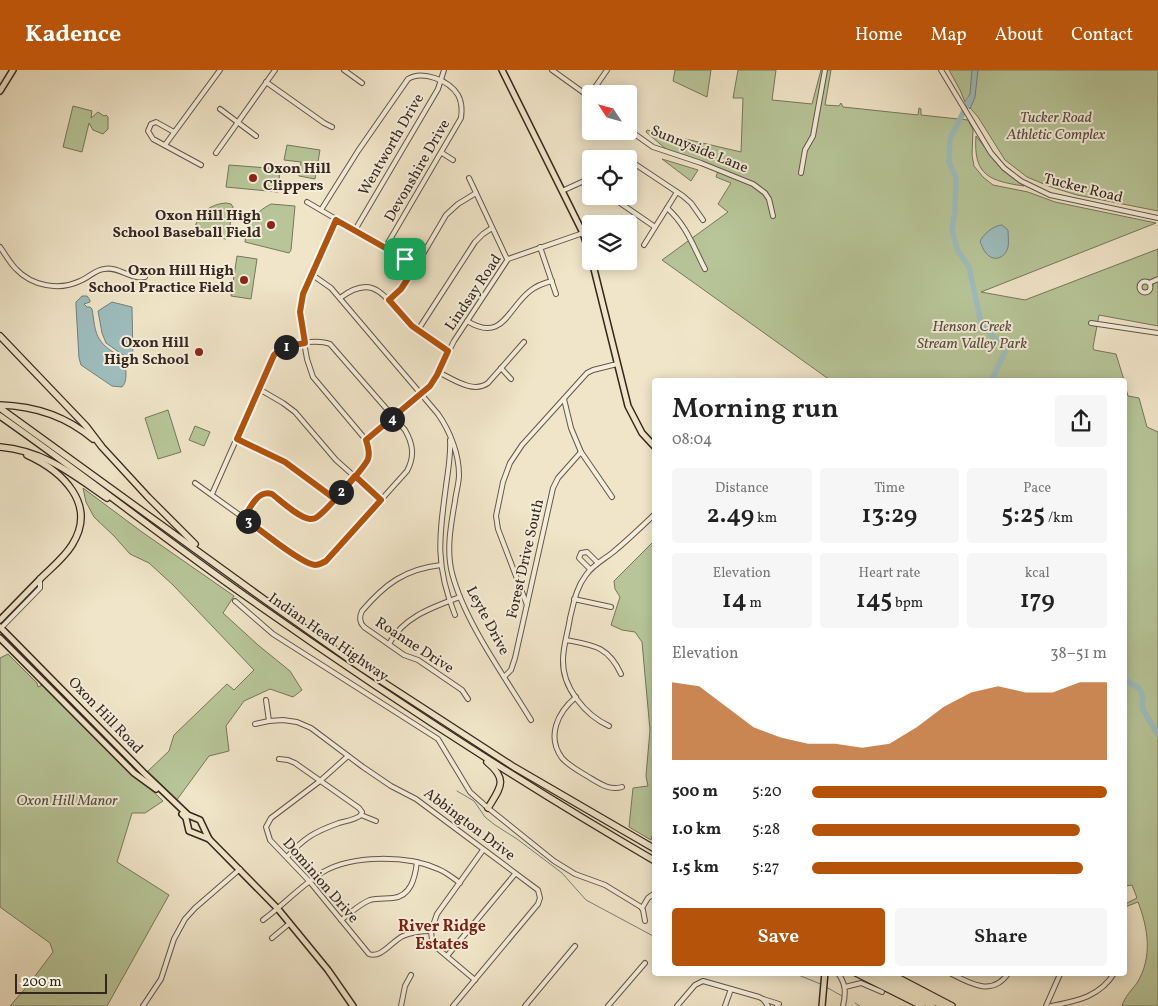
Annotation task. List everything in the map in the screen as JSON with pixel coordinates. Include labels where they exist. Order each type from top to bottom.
[{"type":"highway","points":[[0,336],[86,426],[102,447],[160,510],[218,564]]},
{"type":"highway","points":[[0,407],[13,406],[38,409],[59,417],[81,430],[102,447]]},
{"type":"highway","name":"Indian Head Highway","points":[[0,407],[309,631],[418,706],[522,772],[652,847]]},
{"type":"highway","name":"Indian Head Highway","points":[[0,416],[174,544],[324,650],[474,751],[652,859]]},
{"type":"highway","points":[[3,448],[39,456],[58,464],[174,544]]},
{"type":"highway","points":[[3,448],[32,458],[51,468],[71,487],[79,505],[81,521],[77,537],[69,549],[40,579]]},
{"type":"highway","points":[[474,751],[492,766],[500,779],[499,791],[488,808]]},
{"type":"highway","points":[[862,976],[922,1006]]},
{"type":"highway","points":[[874,976],[932,1006]]},
{"type":"highway","points":[[884,976],[944,1006]]},
{"type":"highway","points":[[895,976],[952,1006]]},
{"type":"main road","points":[[0,92],[14,70]]},
{"type":"main road","points":[[502,70],[582,231]]},
{"type":"main road","points":[[594,270],[617,364],[633,417],[644,436],[652,444]]},
{"type":"main road","points":[[0,620],[40,579]]},
{"type":"main road","name":"Oxon Hill Road","points":[[0,628],[149,778],[188,815],[194,818]]},
{"type":"main road","name":"Oxon Hill Road","points":[[1,640],[134,773],[154,788],[184,816],[188,824]]},
{"type":"main road","points":[[209,839],[200,820],[194,818],[188,824],[192,833],[198,833],[209,839],[278,909],[355,1006]]},
{"type":"main road","points":[[198,833],[203,828]]},
{"type":"main road","points":[[822,1006],[825,976]]},
{"type":"street","points":[[165,145],[220,70]]},
{"type":"street","points":[[216,153],[275,70]]},
{"type":"street","points":[[344,70],[362,83]]},
{"type":"street","name":"Wentworth Drive","points":[[356,230],[438,89],[444,70]]},
{"type":"street","points":[[552,70],[582,91]]},
{"type":"street","points":[[598,85],[607,70]]},
{"type":"street","points":[[801,173],[805,150],[813,136],[825,70]]},
{"type":"street","name":"Tucker Road","points":[[941,70],[996,160],[1026,184],[1043,192],[1058,196],[1158,218]]},
{"type":"street","points":[[321,210],[354,156],[406,81],[418,75],[441,82]]},
{"type":"street","points":[[266,82],[332,127]]},
{"type":"street","name":"Devonshire Drive","points":[[385,248],[459,123],[461,109],[457,94],[448,85],[441,82]]},
{"type":"street","points":[[220,109],[256,136]]},
{"type":"street","points":[[174,132],[157,122],[152,123],[148,131],[149,135],[201,165]]},
{"type":"street","name":"Sunnyside Lane","points":[[638,137],[652,147],[750,183],[767,196],[772,216]]},
{"type":"street","points":[[442,153],[453,160]]},
{"type":"street","points":[[637,165],[689,201],[703,220]]},
{"type":"street","points":[[469,178],[507,259]]},
{"type":"street","points":[[562,191],[582,182]]},
{"type":"street","points":[[644,245],[677,192]]},
{"type":"street","points":[[389,300],[401,289],[446,215],[458,204],[476,193]]},
{"type":"street","points":[[307,202],[416,266]]},
{"type":"street","points":[[623,205],[655,227]]},
{"type":"street","points":[[667,208],[680,220],[704,269]]},
{"type":"street","points":[[244,518],[258,498],[266,492],[272,494],[301,516],[310,519],[318,517],[364,466],[368,458],[369,452],[366,440],[313,377],[309,366],[300,312],[303,294],[336,220]]},
{"type":"street","points":[[418,330],[477,240],[492,228]]},
{"type":"street","name":"Lindsay Road","points":[[366,440],[433,382],[448,351],[507,259],[582,233]]},
{"type":"street","points":[[0,247],[20,273],[43,285],[67,285],[82,281],[98,270],[109,268],[133,277],[145,277]]},
{"type":"street","points":[[540,247],[556,294]]},
{"type":"street","name":"Leyte Drive","points":[[311,274],[329,285],[441,418],[450,436],[458,471],[450,548],[452,572],[460,597],[480,637],[531,720]]},
{"type":"street","points":[[1149,283],[1158,279]]},
{"type":"street","points":[[467,321],[481,328],[496,327],[505,320],[529,292],[552,280]]},
{"type":"street","points":[[340,298],[353,289],[362,287],[375,290],[389,300],[408,322],[448,351]]},
{"type":"street","points":[[1091,323],[1158,333]]},
{"type":"street","points":[[195,482],[305,562],[316,565],[328,559],[407,471],[412,456],[411,440],[405,430],[332,346],[322,342],[283,347],[278,350],[272,359],[212,494]]},
{"type":"street","points":[[438,372],[478,388],[488,383],[524,342]]},
{"type":"street","points":[[527,604],[499,534],[496,520],[503,482],[508,468],[516,453],[589,371],[617,364]]},
{"type":"street","points":[[501,368],[511,379]]},
{"type":"street","points":[[260,389],[294,412],[336,460],[381,500]]},
{"type":"street","points":[[564,399],[571,428],[581,452],[612,497]]},
{"type":"street","name":"Leyte Drive","points":[[450,436],[451,449],[440,534],[441,565],[455,615]]},
{"type":"street","points":[[237,439],[285,462],[335,499]]},
{"type":"street","name":"Forest Drive South","points":[[504,677],[510,672],[513,665],[553,488],[558,478],[581,452]]},
{"type":"street","points":[[448,472],[458,471]]},
{"type":"street","points":[[609,726],[589,713],[576,697],[568,682],[563,666],[574,599],[579,585],[590,570],[617,549],[652,517]]},
{"type":"street","points":[[590,570],[579,558],[583,551],[588,553],[598,563]]},
{"type":"street","name":"Roanne Drive","points":[[441,565],[423,567],[404,574],[381,590],[362,611],[359,618],[362,625],[404,655],[418,660],[462,690],[468,699]]},
{"type":"street","points":[[0,628],[40,588],[40,579]]},
{"type":"street","points":[[389,644],[396,633],[413,618],[424,611],[460,597]]},
{"type":"street","points":[[574,599],[612,607]]},
{"type":"street","points":[[235,601],[273,634],[438,739],[444,746],[466,786],[488,808],[563,867],[589,880],[605,885],[642,908]]},
{"type":"street","points":[[566,640],[593,645],[603,650],[611,657],[620,674]]},
{"type":"street","points":[[576,697],[566,706],[557,720],[554,736],[559,753],[570,765],[600,784],[612,789],[622,786]]},
{"type":"street","points":[[266,700],[269,721]]},
{"type":"street","name":"Abbington Drive","points":[[254,724],[283,720],[305,725],[391,786],[416,799],[538,890],[540,901],[453,1006]]},
{"type":"street","name":"Dominion Drive","points":[[348,756],[320,781],[274,815],[267,823],[266,830],[269,838],[310,882],[367,953],[374,956],[405,935],[417,931],[431,931]]},
{"type":"street","points":[[279,759],[293,762],[359,808],[361,815]]},
{"type":"street","points":[[361,815],[376,821]]},
{"type":"street","points":[[287,857],[308,836],[355,819],[361,815]]},
{"type":"street","points":[[475,980],[434,944],[431,938],[431,931],[435,917],[484,850]]},
{"type":"street","points":[[263,920],[321,873],[332,867],[356,860],[417,862],[439,869],[460,883]]},
{"type":"street","points":[[341,920],[370,901],[404,895],[414,881],[417,862]]},
{"type":"street","points":[[143,1006],[161,979],[174,939],[185,919],[240,869]]},
{"type":"street","points":[[447,956],[516,874]]},
{"type":"street","points":[[645,921],[642,908],[652,895]]},
{"type":"street","points":[[272,938],[290,923]]},
{"type":"street","points":[[525,1006],[575,946]]},
{"type":"street","points":[[608,1006],[645,962]]},
{"type":"street","points":[[401,1006],[405,986],[411,975]]},
{"type":"street","points":[[839,976],[845,987],[843,1006]]},
{"type":"street","points":[[956,976],[975,985],[987,987],[1002,982],[1006,976]]},
{"type":"street","points":[[1046,1006],[1059,976]]},
{"type":"street","points":[[1051,1006],[1097,993],[1112,976]]},
{"type":"street","points":[[677,1006],[695,985],[702,982],[731,989],[778,1005]]},
{"type":"street","points":[[845,987],[861,983],[882,992]]},
{"type":"street","points":[[725,1006],[731,989]]},
{"type":"street","points":[[763,999],[768,1006]]},
{"type":"green space","points":[[675,70],[711,70],[707,97],[673,81]]},
{"type":"green space","name":"Henson Creek Stream Valley Park","points":[[738,70],[776,70],[772,100],[812,104],[821,70],[831,70],[825,105],[839,106],[841,103],[843,107],[918,115],[919,108],[921,109],[921,115],[968,120],[973,130],[972,155],[974,166],[993,185],[1028,192],[1055,202],[1156,223],[981,292],[1025,300],[1158,249],[1158,326],[1099,315],[1094,350],[1116,354],[1123,378],[827,378],[662,260],[728,212],[718,204],[731,183],[716,177],[718,171],[673,155],[646,132],[647,130],[741,152],[743,98],[733,98]]},
{"type":"green space","name":"Tucker Road Athletic Complex","points":[[949,70],[1158,70],[1158,211],[1077,195],[1027,177],[1005,160],[978,117],[965,102]]},
{"type":"green space","points":[[73,106],[92,111],[91,118],[98,112],[108,117],[108,129],[103,134],[93,130],[89,123],[82,152],[63,147]]},
{"type":"green space","points":[[976,136],[1000,167],[1024,186],[1002,182],[986,174],[977,160]]},
{"type":"green space","points":[[287,145],[320,150],[315,179],[299,176],[301,162],[284,160]]},
{"type":"green space","points":[[662,159],[698,170],[691,181]]},
{"type":"green space","name":"Oxon Hill Clippers","points":[[229,165],[280,169],[278,192],[226,187]]},
{"type":"green space","points":[[231,204],[233,207],[228,237],[226,239],[198,235],[194,231],[198,220],[205,211],[215,205]]},
{"type":"green space","name":"Oxon Hill High School Baseball Field","points":[[271,204],[295,206],[291,250],[289,253],[245,242],[252,219]]},
{"type":"green space","name":"Oxon Hill High School Practice Field","points":[[237,256],[257,259],[251,299],[231,296]]},
{"type":"green space","points":[[1127,392],[1128,396],[1139,398],[1147,427],[1158,432],[1158,1006],[1122,1006],[1126,996],[1137,983],[1142,973],[1147,953],[1146,932],[1138,902],[1127,906],[1127,903],[1137,898],[1132,885],[1127,886]]},
{"type":"green space","points":[[168,410],[181,452],[158,459],[145,418]]},
{"type":"green space","points":[[195,426],[210,432],[204,446],[189,440]]},
{"type":"green space","points":[[83,488],[234,596],[223,613],[290,671],[302,690],[293,697],[270,689],[244,701],[226,726],[229,751],[209,756],[176,801],[147,772],[169,751],[174,735],[227,684],[234,690],[254,670],[173,585],[149,563],[130,554],[94,517],[86,502]]},
{"type":"green space","points":[[652,543],[651,840],[629,827],[633,788],[648,786],[646,776],[650,730],[642,642],[635,632],[622,630],[611,625],[620,597],[615,589],[614,581]]},
{"type":"green space","name":"Oxon Hill Manor","points":[[8,654],[37,683],[38,687],[42,685],[163,801],[145,813],[132,813],[117,862],[169,895],[107,1006],[10,1006],[53,952],[50,943],[0,907],[0,658]]},
{"type":"water","points":[[972,70],[978,70],[975,97],[970,109],[965,102],[970,94]]},
{"type":"water","points":[[1002,225],[1008,230],[1008,247],[1002,257],[992,258],[985,252],[980,242],[989,231]]},
{"type":"water","points":[[82,296],[87,296],[90,300],[90,302],[84,304],[92,309],[98,337],[104,345],[123,361],[126,378],[122,387],[112,386],[81,365],[76,302]]},
{"type":"water","points":[[112,302],[132,307],[133,362],[106,343],[102,333],[98,311]]},
{"type":"waterway","points":[[970,99],[950,139],[949,162],[956,178],[955,211],[952,230],[958,251],[969,267],[981,323],[994,338],[1002,343],[1006,350],[993,378]]},
{"type":"waterway","points":[[1127,681],[1139,688],[1143,697],[1142,708],[1158,735]]},
{"type":"waterway","points":[[457,791],[474,801],[485,817],[495,825],[562,873],[586,900],[652,935]]},
{"type":"waterway","points":[[801,976],[823,985]]},
{"type":"waterway","points":[[826,987],[842,996]]},
{"type":"waterway","points":[[855,1003],[860,1006]]},
{"type":"place","name":"Oxon Hill Clippers","points":[[253,178]]},
{"type":"place","name":"Oxon Hill High School Baseball Field","points":[[271,225]]},
{"type":"place","name":"Oxon Hill High School Practice Field","points":[[244,280]]},
{"type":"place","name":"Oxon Hill High School","points":[[199,352]]},
{"type":"district","name":"River Ridge Estates","points":[[442,936]]},
{"type":"route","points":[[405,259],[336,220],[311,274],[300,304],[305,343],[283,347],[274,355],[237,439],[285,462],[335,499],[355,476],[381,500],[326,561],[319,565],[307,563],[244,518],[258,498],[266,492],[272,494],[304,518],[312,519],[318,517],[335,499],[343,490],[355,476],[361,470],[364,466],[369,455],[366,440],[433,382],[448,351],[412,326],[389,300],[401,289],[416,266],[405,259]]}]
